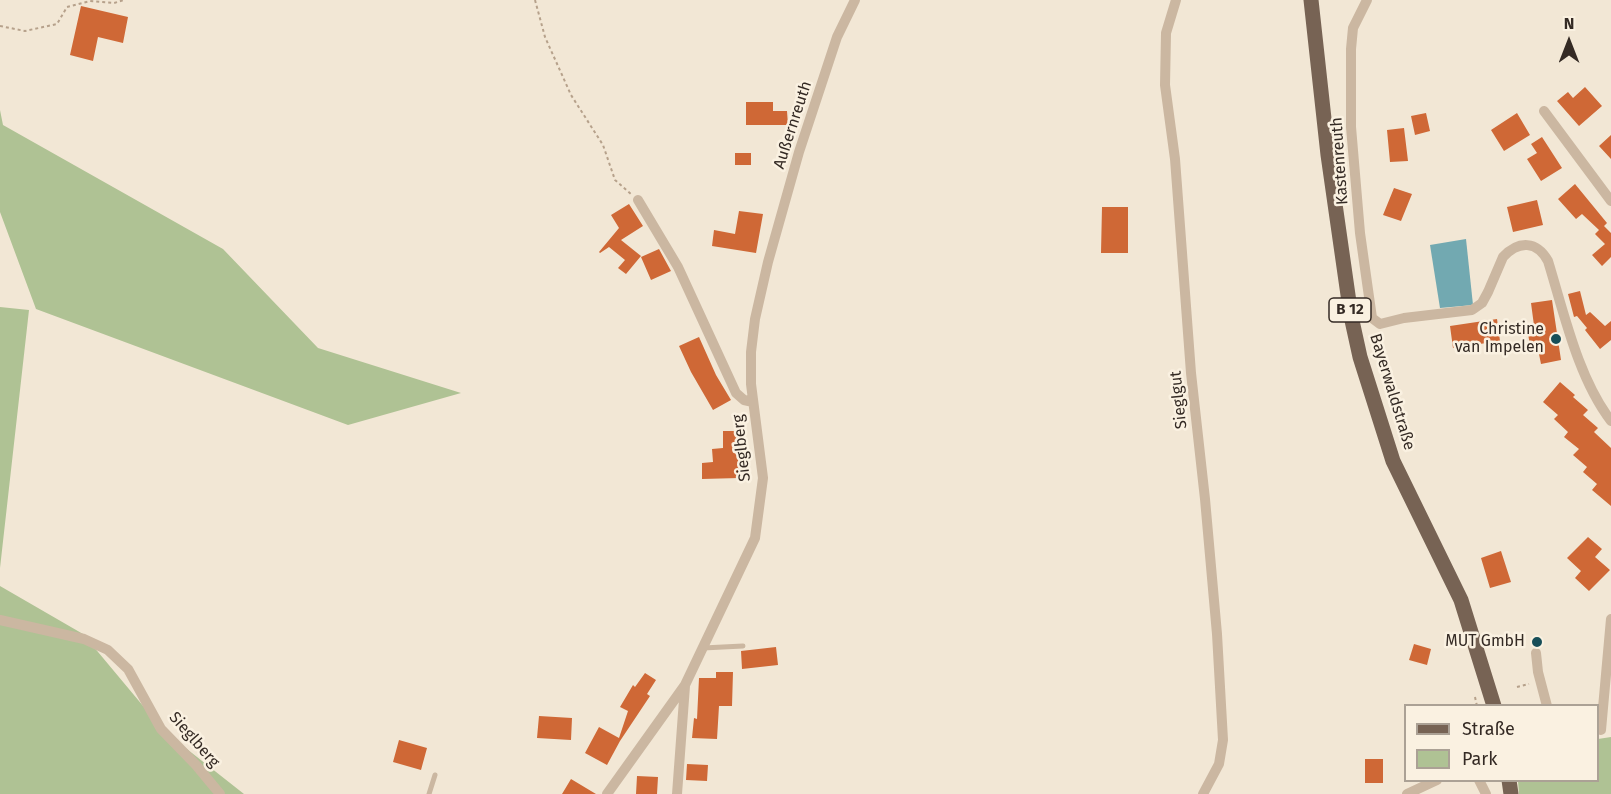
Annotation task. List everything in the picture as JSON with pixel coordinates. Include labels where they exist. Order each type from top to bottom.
[{"type":"main road","name":"Bayerwaldstraße","points":[[1311,0],[1328,155],[1351,316],[1360,357],[1393,461],[1461,600],[1494,704]]},
{"type":"street","name":"Außernreuth","points":[[753,402],[751,352],[755,319],[768,262],[799,152],[837,37],[855,0]]},
{"type":"street","name":"Sieglgut","points":[[1176,0],[1166,33],[1165,85],[1175,159],[1191,373],[1216,623],[1223,740],[1219,764],[1203,794]]},
{"type":"street","name":"Kastenreuth","points":[[1367,0],[1353,28],[1352,127],[1360,232],[1369,304],[1374,321],[1380,324],[1404,318],[1472,310],[1482,303],[1503,257],[1520,245],[1534,247],[1544,252],[1548,261],[1578,359],[1589,385],[1611,421]]},
{"type":"street","points":[[1544,111],[1611,201]]},
{"type":"street","name":"Sieglberg","points":[[608,794],[685,685],[755,538],[763,477],[753,402],[744,400],[736,393],[678,267],[638,200]]},
{"type":"street","points":[[1603,731],[1611,619]]},
{"type":"street","name":"Sieglberg","points":[[0,621],[84,639],[108,650],[128,669],[161,729],[220,794]]},
{"type":"street","points":[[1536,653],[1538,672],[1547,704]]},
{"type":"street","points":[[677,794],[685,685]]},
{"type":"street","points":[[1407,794],[1433,782]]},
{"type":"lane","points":[[703,648],[743,646]]},
{"type":"lane","points":[[429,794],[435,775]]},
{"type":"path","points":[[0,26],[25,31],[57,24],[67,7],[90,1],[114,3],[124,0]]},
{"type":"path","points":[[535,0],[545,37],[572,95],[603,145],[615,180],[638,200]]},
{"type":"path","points":[[1475,697],[1477,704]]},
{"type":"green space","points":[[0,110],[3,125],[223,249],[318,348],[461,393],[348,425],[36,309],[0,212]]},
{"type":"green space","points":[[0,307],[29,310],[0,568]]},
{"type":"green space","points":[[0,586],[83,634],[164,731],[244,794],[0,794]]},
{"type":"green space","points":[[1611,737],[1611,794],[1519,794],[1518,782],[1599,782],[1599,739]]},
{"type":"water","points":[[1466,239],[1473,305],[1440,308],[1430,245]]},
{"type":"building","points":[[81,6],[128,17],[123,43],[98,37],[93,61],[70,55]]},
{"type":"building","points":[[1585,87],[1602,106],[1579,126],[1557,101],[1568,92],[1573,98]]},
{"type":"building","points":[[746,102],[773,102],[773,111],[787,111],[788,125],[746,125]]},
{"type":"building","points":[[1426,113],[1430,131],[1415,135],[1411,116]]},
{"type":"building","points":[[1517,113],[1530,135],[1504,151],[1491,130]]},
{"type":"building","points":[[1404,128],[1408,161],[1390,162],[1387,130]]},
{"type":"building","points":[[1611,135],[1611,159],[1599,146]]},
{"type":"building","points":[[1542,137],[1562,168],[1541,181],[1527,159],[1537,153],[1531,144]]},
{"type":"building","points":[[735,153],[751,153],[751,165],[735,165]]},
{"type":"building","points":[[1575,184],[1607,223],[1604,226],[1611,233],[1611,257],[1602,266],[1592,255],[1605,244],[1595,234],[1599,230],[1582,214],[1576,219],[1558,199]]},
{"type":"building","points":[[1394,188],[1412,194],[1401,221],[1383,215]]},
{"type":"building","points":[[1537,200],[1543,225],[1513,232],[1507,207]]},
{"type":"building","points":[[629,204],[643,226],[621,240],[641,256],[626,274],[618,268],[625,260],[609,247],[599,252],[619,228],[611,215]]},
{"type":"building","points":[[1102,207],[1128,207],[1128,253],[1101,253]]},
{"type":"building","points":[[739,211],[763,214],[756,253],[712,246],[714,230],[735,234]]},
{"type":"building","points":[[659,249],[671,271],[651,280],[641,257]]},
{"type":"building","points":[[1580,291],[1586,315],[1590,312],[1605,326],[1611,321],[1611,340],[1600,349],[1585,330],[1587,328],[1577,316],[1574,317],[1568,294]]},
{"type":"building","points":[[1552,300],[1561,360],[1541,364],[1538,349],[1531,350],[1528,334],[1535,333],[1531,303]]},
{"type":"building","points":[[1497,319],[1500,341],[1453,348],[1450,326]]},
{"type":"building","points":[[699,337],[716,375],[731,400],[713,410],[679,346]]},
{"type":"building","points":[[1560,382],[1588,410],[1583,415],[1598,428],[1594,432],[1611,448],[1611,506],[1592,490],[1597,484],[1583,472],[1587,467],[1573,455],[1579,449],[1564,437],[1568,432],[1554,419],[1558,415],[1543,402]]},
{"type":"building","points":[[723,431],[738,431],[739,478],[702,479],[702,463],[713,462],[712,449],[723,448]]},
{"type":"building","points":[[1588,537],[1602,549],[1595,557],[1610,570],[1589,591],[1575,578],[1581,571],[1567,558]]},
{"type":"building","points":[[1501,551],[1511,582],[1490,588],[1481,558]]},
{"type":"building","points":[[1414,644],[1431,649],[1427,665],[1409,660]]},
{"type":"building","points":[[776,647],[778,665],[742,669],[741,651]]},
{"type":"building","points":[[716,672],[733,672],[732,706],[719,706],[717,739],[692,738],[694,718],[697,719],[699,678],[716,678]]},
{"type":"building","points":[[645,673],[656,680],[647,694],[650,696],[607,765],[585,753],[599,727],[619,738],[628,711],[620,707],[633,685],[635,687]]},
{"type":"building","points":[[539,716],[572,718],[571,740],[537,738]]},
{"type":"building","points":[[399,740],[427,748],[421,770],[393,762]]},
{"type":"building","points":[[1365,759],[1383,759],[1383,783],[1365,783]]},
{"type":"building","points":[[687,764],[708,765],[707,781],[686,780]]},
{"type":"building","points":[[637,776],[658,777],[657,794],[636,794]]},
{"type":"building","points":[[571,779],[596,794],[562,794]]},
{"type":"place","name":"Christine van Impelen","points":[[1556,339]]},
{"type":"place","name":"MUT GmbH","points":[[1537,642]]}]
